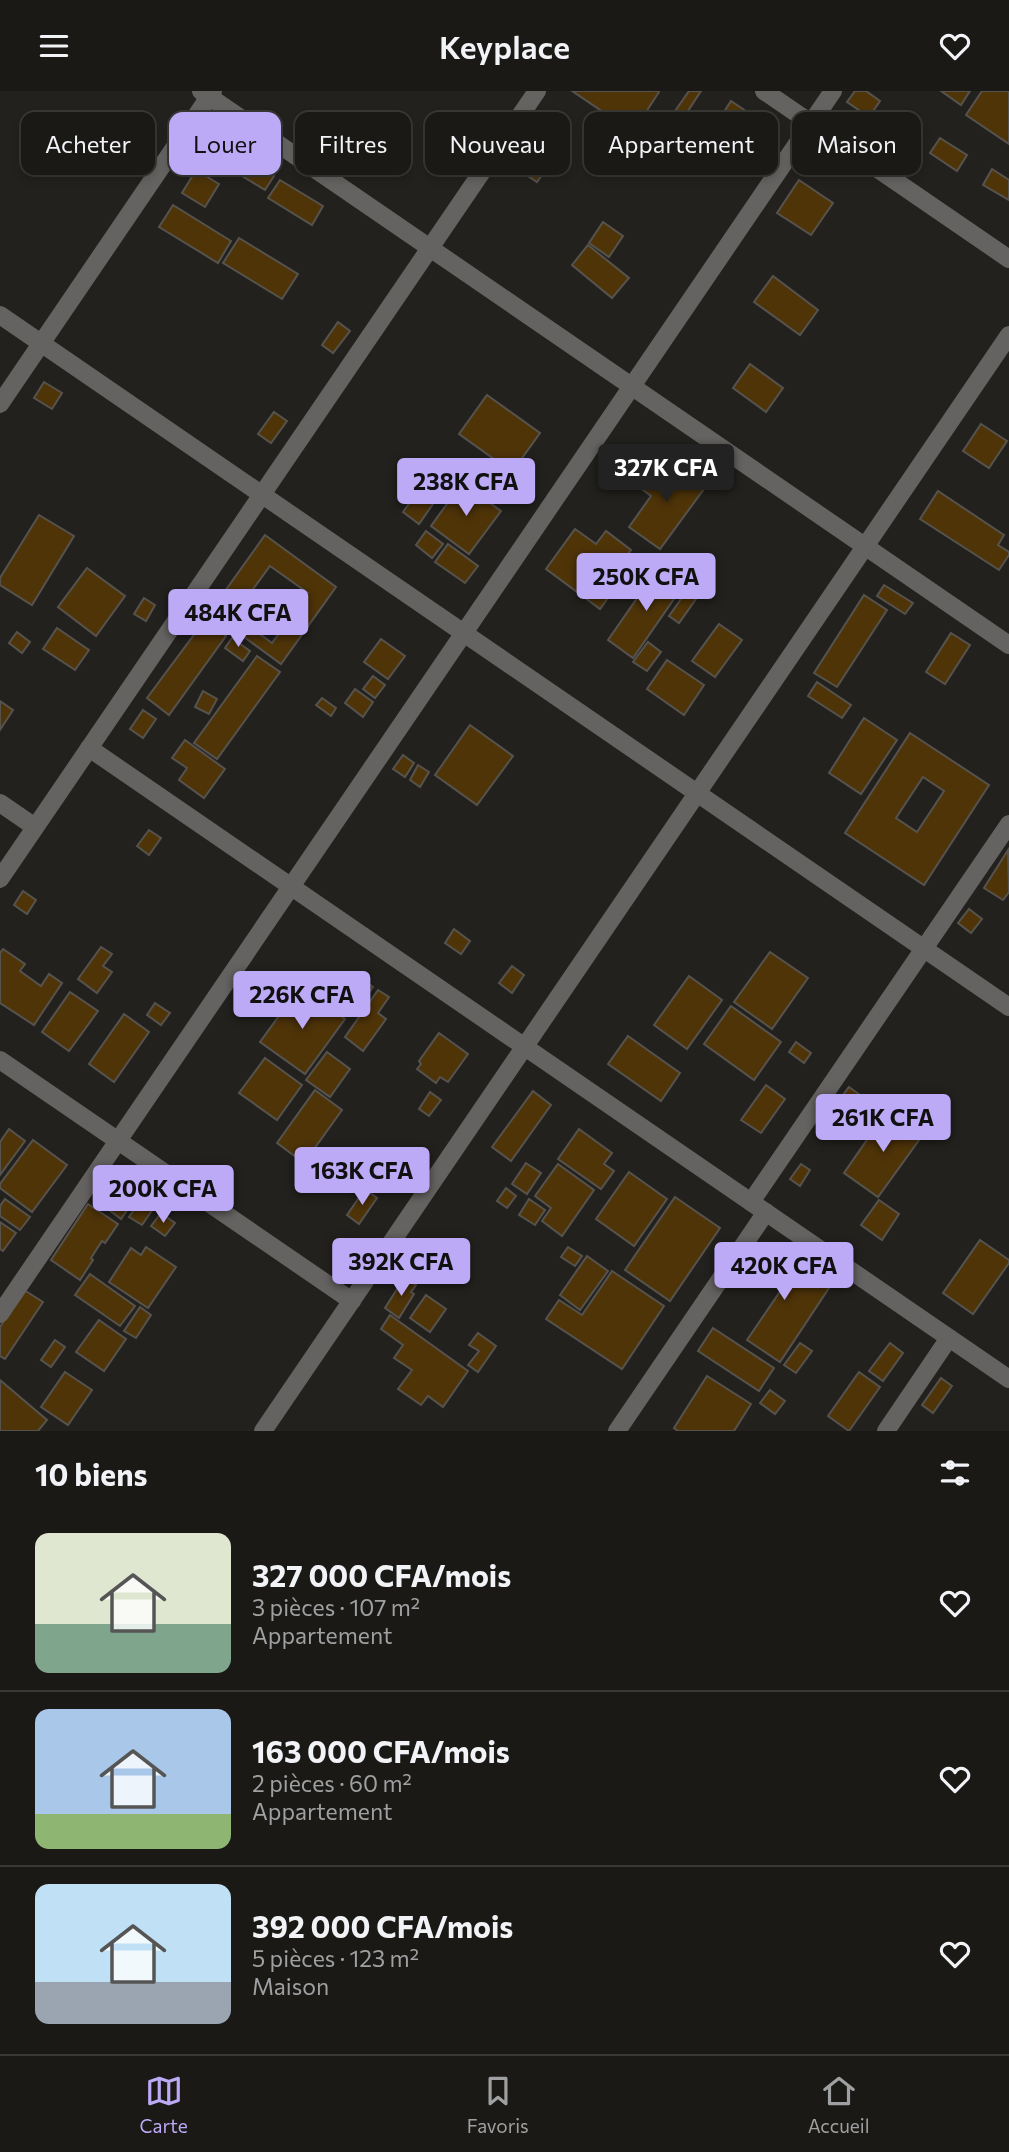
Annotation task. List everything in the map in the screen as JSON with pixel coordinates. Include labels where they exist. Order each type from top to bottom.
[{"type":"street","points":[[0,879],[537,91]]},
{"type":"street","points":[[764,91],[794,112]]},
{"type":"street","points":[[819,112],[833,91]]},
{"type":"street","points":[[0,404],[208,93],[1009,645]]},
{"type":"street","points":[[0,1314],[792,152]]},
{"type":"street","points":[[886,175],[1009,259]]},
{"type":"street","points":[[0,315],[1009,1007]]},
{"type":"street","points":[[263,1431],[1009,335]]},
{"type":"street","points":[[89,748],[1009,1379]]},
{"type":"street","points":[[0,803],[35,827]]},
{"type":"street","points":[[617,1431],[924,948],[1009,824]]},
{"type":"street","points":[[0,1060],[352,1301]]},
{"type":"street","points":[[886,1431],[949,1338]]},
{"type":"building","points":[[572,91],[659,92],[646,112],[603,112]]},
{"type":"building","points":[[689,91],[701,91],[687,112],[675,111]]},
{"type":"building","points":[[855,91],[866,91],[880,101],[872,112],[862,112],[847,102]]},
{"type":"building","points":[[941,91],[970,91],[961,105]]},
{"type":"building","points":[[982,91],[1009,91],[1009,144],[966,115]]},
{"type":"building","points":[[731,101],[747,112],[724,112]]},
{"type":"building","points":[[940,138],[967,155],[957,171],[930,153]]},
{"type":"building","points":[[992,169],[1009,180],[1009,200],[983,185]]},
{"type":"building","points":[[193,175],[204,175],[219,184],[205,207],[182,193]]},
{"type":"building","points":[[240,175],[274,176],[265,190]]},
{"type":"building","points":[[526,175],[542,175],[537,182]]},
{"type":"building","points":[[280,180],[323,206],[312,225],[268,198]]},
{"type":"building","points":[[799,180],[833,203],[811,235],[777,213]]},
{"type":"building","points":[[173,205],[231,241],[218,263],[159,227]]},
{"type":"building","points":[[603,222],[623,236],[609,257],[589,243]]},
{"type":"building","points":[[239,238],[298,274],[282,299],[223,263]]},
{"type":"building","points":[[588,245],[629,278],[612,298],[572,265]]},
{"type":"building","points":[[773,276],[818,310],[800,335],[754,302]]},
{"type":"building","points":[[338,322],[350,331],[333,353],[322,345]]},
{"type":"building","points":[[750,364],[783,388],[766,412],[733,388]]},
{"type":"building","points":[[44,382],[62,393],[52,409],[34,398]]},
{"type":"building","points":[[487,395],[540,433],[512,472],[459,434]]},
{"type":"building","points":[[274,412],[287,421],[271,443],[258,434]]},
{"type":"building","points":[[981,424],[1007,441],[989,468],[963,451]]},
{"type":"building","points":[[665,460],[704,489],[660,549],[629,527],[651,496],[643,490]]},
{"type":"building","points":[[432,472],[447,484],[419,524],[403,512]]},
{"type":"building","points":[[462,483],[501,511],[469,554],[431,526]]},
{"type":"building","points":[[938,491],[1004,535],[998,545],[1009,552],[1009,555],[999,570],[920,519]]},
{"type":"building","points":[[39,515],[74,536],[32,605],[0,585],[0,578]]},
{"type":"building","points":[[575,529],[596,544],[606,531],[631,550],[605,585],[613,591],[600,609],[546,569]]},
{"type":"building","points":[[426,531],[443,544],[432,558],[416,545]]},
{"type":"building","points":[[265,535],[336,587],[281,664],[210,612]],"holes":[[[270,566],[308,593],[272,643],[234,615]]]},
{"type":"building","points":[[448,544],[478,566],[465,583],[435,562]]},
{"type":"building","points":[[87,568],[125,596],[96,636],[58,607]]},
{"type":"building","points":[[658,568],[683,586],[633,658],[608,640]]},
{"type":"building","points":[[884,585],[913,603],[905,614],[877,596]]},
{"type":"building","points":[[686,592],[696,599],[679,623],[669,616]]},
{"type":"building","points":[[864,595],[887,610],[837,687],[814,673]]},
{"type":"building","points":[[144,598],[155,605],[146,621],[134,614]]},
{"type":"building","points":[[205,620],[226,636],[169,715],[147,698]]},
{"type":"building","points":[[719,624],[742,640],[715,677],[692,661]]},
{"type":"building","points":[[57,628],[89,650],[75,670],[43,649]]},
{"type":"building","points":[[17,632],[30,642],[22,653],[9,643]]},
{"type":"building","points":[[951,633],[970,645],[945,684],[926,672]]},
{"type":"building","points":[[232,638],[250,651],[243,661],[225,648]]},
{"type":"building","points":[[381,639],[405,656],[388,679],[364,662]]},
{"type":"building","points":[[648,642],[661,652],[647,671],[633,662]]},
{"type":"building","points":[[257,656],[280,672],[217,759],[194,743]]},
{"type":"building","points":[[667,660],[704,685],[684,715],[647,689]]},
{"type":"building","points":[[373,676],[385,685],[375,698],[363,689]]},
{"type":"building","points":[[817,682],[851,705],[842,718],[808,696]]},
{"type":"building","points":[[355,689],[373,702],[363,717],[345,703]]},
{"type":"building","points":[[203,691],[217,699],[209,714],[195,707]]},
{"type":"building","points":[[322,698],[336,708],[331,716],[316,705]]},
{"type":"building","points":[[0,701],[13,710],[0,730]]},
{"type":"building","points":[[143,710],[156,719],[143,738],[130,729]]},
{"type":"building","points":[[864,718],[897,740],[861,794],[829,773]]},
{"type":"building","points":[[470,725],[513,756],[477,805],[435,775]]},
{"type":"building","points":[[910,733],[989,785],[924,885],[845,833]],"holes":[[[923,777],[944,791],[917,832],[896,818]]]},
{"type":"building","points":[[185,740],[225,769],[204,798],[179,780],[187,768],[172,758]]},
{"type":"building","points":[[403,755],[414,763],[405,777],[393,769]]},
{"type":"building","points":[[418,765],[429,772],[420,787],[410,780]]},
{"type":"building","points":[[149,830],[161,838],[149,855],[137,846]]},
{"type":"building","points":[[1008,850],[1009,892],[1003,900],[984,888]]},
{"type":"building","points":[[23,891],[36,900],[27,914],[14,905]]},
{"type":"building","points":[[969,909],[982,919],[971,933],[958,923]]},
{"type":"building","points":[[454,929],[470,941],[461,954],[445,943]]},
{"type":"building","points":[[101,947],[112,954],[103,966],[112,972],[97,993],[78,979]]},
{"type":"building","points":[[3,949],[25,964],[20,971],[41,986],[49,974],[62,983],[34,1025],[0,1003],[0,953]]},
{"type":"building","points":[[770,952],[808,978],[772,1029],[734,1002]]},
{"type":"building","points":[[512,966],[524,975],[512,993],[499,983]]},
{"type":"building","points":[[689,976],[722,1000],[687,1049],[654,1025]]},
{"type":"building","points":[[361,978],[373,987],[360,1005],[348,996]]},
{"type":"building","points":[[300,987],[345,1019],[305,1074],[260,1042]]},
{"type":"building","points":[[378,990],[389,997],[378,1013],[386,1019],[363,1051],[345,1037]]},
{"type":"building","points":[[70,992],[98,1011],[69,1051],[42,1032]]},
{"type":"building","points":[[155,1003],[170,1013],[161,1025],[147,1015]]},
{"type":"building","points":[[731,1006],[781,1042],[754,1080],[704,1044]]},
{"type":"building","points":[[124,1014],[149,1032],[114,1082],[89,1064]]},
{"type":"building","points":[[439,1033],[468,1054],[448,1082],[440,1077],[436,1083],[417,1069],[421,1064],[419,1061]]},
{"type":"building","points":[[628,1036],[680,1073],[661,1101],[608,1064]]},
{"type":"building","points":[[796,1042],[811,1053],[804,1063],[789,1052]]},
{"type":"building","points":[[327,1052],[350,1069],[330,1097],[306,1080]]},
{"type":"building","points":[[265,1058],[302,1085],[277,1120],[239,1093]]},
{"type":"building","points":[[766,1085],[785,1099],[761,1133],[741,1120]]},
{"type":"building","points":[[849,1087],[860,1095],[852,1107],[840,1099]]},
{"type":"building","points":[[315,1090],[342,1110],[304,1163],[277,1143]]},
{"type":"building","points":[[533,1091],[551,1105],[511,1161],[492,1147]]},
{"type":"building","points":[[430,1092],[441,1100],[429,1116],[419,1109]]},
{"type":"building","points":[[887,1111],[922,1136],[878,1197],[844,1173]]},
{"type":"building","points":[[9,1129],[25,1141],[0,1175],[0,1142]]},
{"type":"building","points":[[579,1129],[612,1153],[604,1164],[614,1171],[601,1189],[558,1159]]},
{"type":"building","points":[[33,1140],[67,1165],[32,1212],[0,1188],[0,1184]]},
{"type":"building","points":[[526,1163],[541,1173],[527,1194],[512,1184]]},
{"type":"building","points":[[558,1164],[594,1190],[562,1236],[542,1221],[551,1208],[535,1196]]},
{"type":"building","points":[[801,1164],[810,1170],[800,1186],[790,1179]]},
{"type":"building","points":[[629,1172],[667,1199],[634,1246],[596,1219]]},
{"type":"building","points":[[110,1182],[134,1200],[121,1219],[96,1200]]},
{"type":"building","points":[[506,1188],[516,1196],[507,1208],[497,1201]]},
{"type":"building","points":[[365,1189],[377,1198],[359,1224],[347,1215]]},
{"type":"building","points":[[143,1197],[155,1206],[142,1225],[129,1217]]},
{"type":"building","points":[[675,1197],[720,1228],[670,1301],[625,1270]]},
{"type":"building","points":[[5,1199],[30,1217],[20,1230],[0,1216],[0,1206]]},
{"type":"building","points":[[529,1199],[545,1210],[535,1225],[519,1215]]},
{"type":"building","points":[[879,1200],[899,1214],[882,1240],[861,1225]]},
{"type":"building","points":[[88,1204],[118,1224],[105,1243],[102,1241],[80,1280],[51,1260]]},
{"type":"building","points":[[161,1213],[175,1223],[165,1236],[151,1226]]},
{"type":"building","points":[[0,1222],[16,1233],[3,1251],[0,1249]]},
{"type":"building","points":[[980,1240],[1009,1260],[1009,1263],[973,1314],[943,1293]]},
{"type":"building","points":[[762,1243],[829,1288],[780,1362],[747,1340],[781,1290],[746,1266]]},
{"type":"building","points":[[146,1247],[176,1267],[148,1308],[109,1282],[131,1248],[141,1255]]},
{"type":"building","points":[[568,1247],[582,1256],[575,1266],[561,1257]]},
{"type":"building","points":[[587,1256],[608,1271],[580,1310],[560,1295]]},
{"type":"building","points":[[612,1271],[664,1306],[622,1369],[546,1319],[559,1300],[582,1315]]},
{"type":"building","points":[[90,1274],[135,1306],[120,1326],[75,1295]]},
{"type":"building","points":[[404,1278],[416,1285],[411,1292],[414,1294],[399,1318],[385,1308]]},
{"type":"building","points":[[24,1290],[43,1302],[5,1359],[0,1356],[0,1327]]},
{"type":"building","points":[[426,1295],[446,1309],[430,1332],[410,1318]]},
{"type":"building","points":[[140,1307],[151,1315],[136,1338],[124,1331]]},
{"type":"building","points":[[390,1315],[468,1371],[443,1407],[428,1396],[421,1405],[398,1389],[412,1370],[394,1358],[403,1345],[381,1329]]},
{"type":"building","points":[[99,1320],[126,1339],[104,1371],[76,1352]]},
{"type":"building","points":[[713,1328],[774,1368],[759,1391],[698,1351]]},
{"type":"building","points":[[478,1333],[496,1346],[478,1372],[468,1365],[479,1351],[469,1345]]},
{"type":"building","points":[[55,1340],[65,1347],[51,1367],[41,1360]]},
{"type":"building","points":[[800,1343],[812,1351],[796,1373],[784,1365]]},
{"type":"building","points":[[890,1343],[903,1353],[883,1381],[869,1371]]},
{"type":"building","points":[[65,1372],[92,1390],[68,1425],[41,1407]]},
{"type":"building","points":[[859,1372],[880,1387],[849,1431],[828,1416]]},
{"type":"building","points":[[707,1376],[751,1404],[734,1431],[678,1431],[674,1428]]},
{"type":"building","points":[[941,1378],[952,1386],[933,1413],[922,1405]]},
{"type":"building","points":[[0,1380],[47,1420],[38,1431],[0,1431]]},
{"type":"building","points":[[770,1390],[785,1401],[775,1414],[760,1403]]}]
